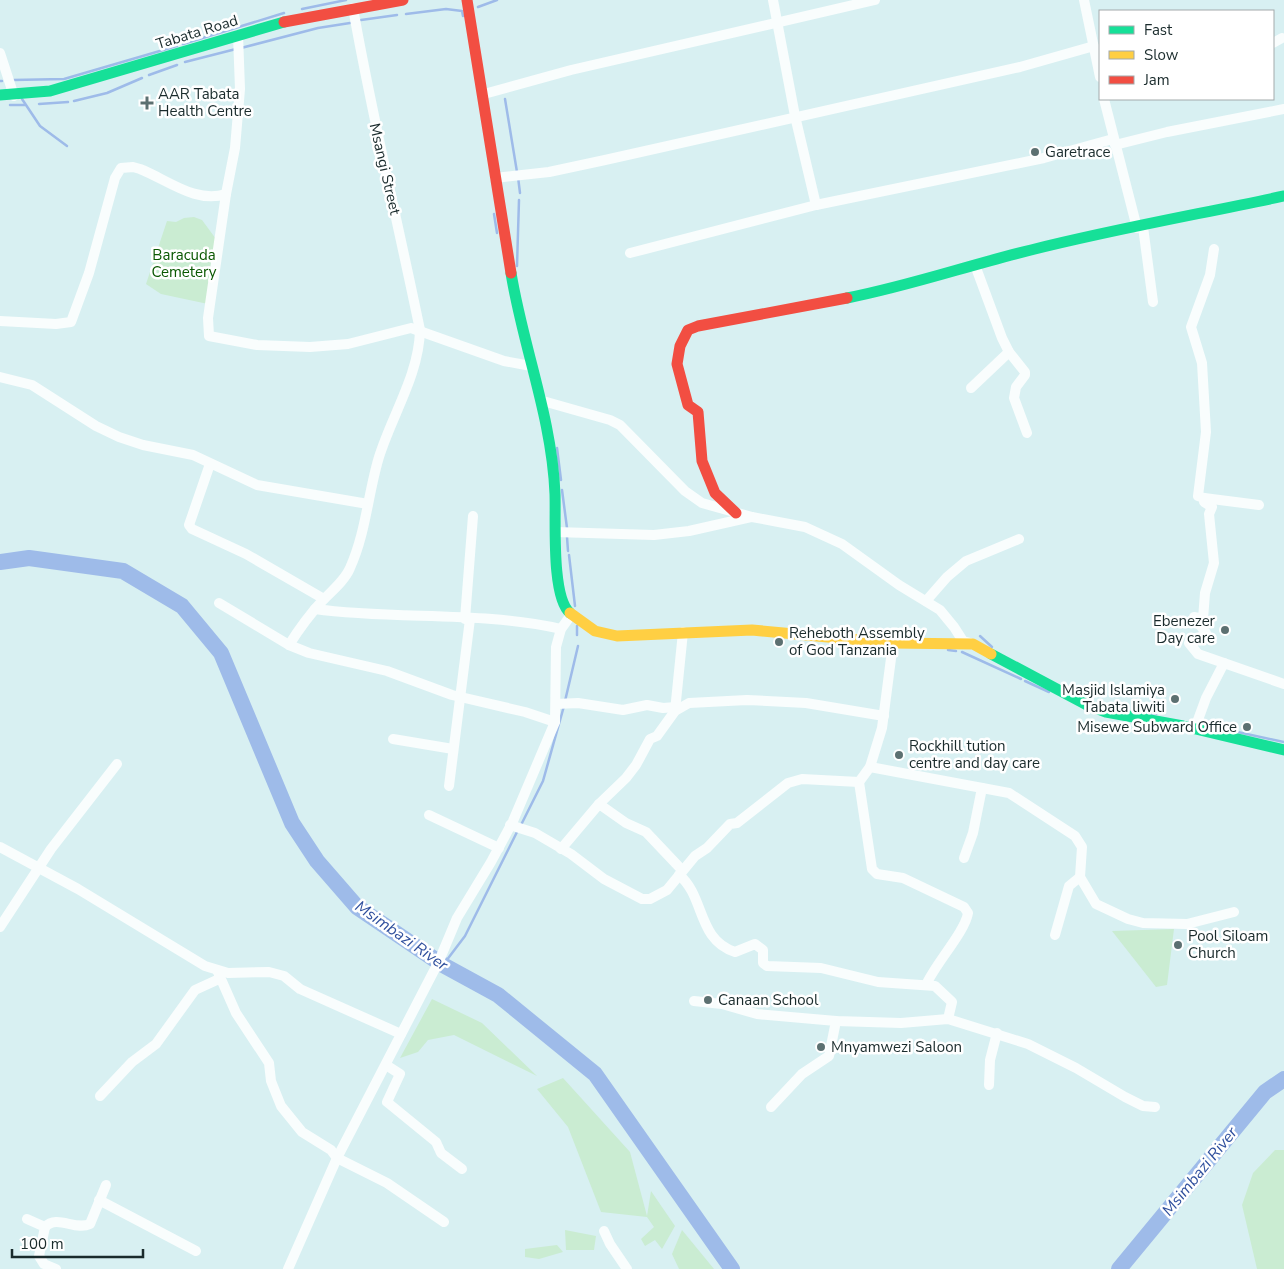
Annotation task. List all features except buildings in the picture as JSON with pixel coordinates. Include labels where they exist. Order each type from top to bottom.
[{"type":"main road","name":"Tabata Road","points":[[0,95],[14,96],[50,91],[296,19],[403,0]]},
{"type":"main road","points":[[467,0],[484,94],[514,290],[531,366],[543,401],[551,452],[557,579],[560,594],[571,615],[595,631],[617,636],[752,630],[893,643],[973,644],[1085,704],[1116,714],[1195,728],[1284,750]]},
{"type":"main road","points":[[736,513],[715,493],[702,460],[698,412],[688,405],[686,399],[677,364],[680,346],[688,330],[698,326],[897,288],[1066,241],[1284,196]]},
{"type":"street","points":[[774,0],[795,116],[816,205]]},
{"type":"street","points":[[484,94],[571,70],[875,0]]},
{"type":"street","points":[[1084,0],[1099,73]]},
{"type":"street","name":"Msangi Street","points":[[289,645],[315,609],[350,569],[362,533],[385,439],[417,355],[420,330],[371,112],[353,8]]},
{"type":"street","points":[[238,35],[240,89],[235,148],[226,194],[208,318],[209,336],[257,344],[310,347],[348,344],[412,328],[504,361],[531,366]]},
{"type":"street","points":[[496,178],[549,172],[1020,67],[1094,46]]},
{"type":"street","points":[[0,53],[14,96]]},
{"type":"street","points":[[1104,100],[1114,142],[1140,227],[1153,302]]},
{"type":"street","points":[[630,253],[816,205],[1114,142],[1284,109]]},
{"type":"street","points":[[0,321],[56,324],[71,322],[89,272],[115,178],[121,168],[133,167],[140,169],[196,196],[216,198],[226,194]]},
{"type":"street","points":[[1214,249],[1210,276],[1194,316],[1192,327],[1202,363],[1206,432],[1198,496],[1259,505]]},
{"type":"street","points":[[976,265],[1000,333],[1010,352],[1025,372],[1025,375],[1016,387],[1014,398],[1027,433]]},
{"type":"street","points":[[971,388],[1010,352]]},
{"type":"street","points":[[0,377],[32,385],[96,426],[119,438],[193,455],[266,488],[368,504]]},
{"type":"street","points":[[543,401],[610,420],[620,425],[685,491],[702,503],[752,517],[806,527],[842,544],[900,585],[940,610],[954,626],[963,641],[973,644]]},
{"type":"street","points":[[210,464],[189,524],[192,529],[246,554],[324,599]]},
{"type":"street","points":[[1204,498],[1204,502],[1212,507],[1209,514],[1214,563],[1205,593],[1203,619],[1194,618],[1206,633],[1189,644],[1198,654],[1284,684]]},
{"type":"street","points":[[448,786],[468,619],[473,516]]},
{"type":"street","points":[[556,532],[654,535],[690,531],[752,517]]},
{"type":"street","points":[[926,600],[947,577],[966,561],[1019,539]]},
{"type":"street","points":[[219,603],[289,645],[332,659],[387,671],[460,698],[524,712],[554,722]]},
{"type":"street","points":[[315,609],[349,614],[525,623],[561,629]]},
{"type":"street","points":[[288,1269],[338,1158],[439,961],[457,918],[499,848],[510,825],[554,722],[556,704],[554,672],[556,647],[561,629],[571,615]]},
{"type":"street","points":[[561,849],[599,804],[626,778],[636,765],[650,739],[657,736],[675,708],[683,632]]},
{"type":"street","points":[[893,643],[884,716],[877,749],[870,767],[859,782],[873,871],[903,878],[964,907],[968,913],[965,923],[936,964],[926,985]]},
{"type":"street","points":[[1195,728],[1206,698],[1224,663]]},
{"type":"street","points":[[556,704],[578,703],[623,710],[647,705],[675,708],[689,703],[748,700],[806,703],[884,716]]},
{"type":"street","points":[[393,740],[453,750]]},
{"type":"street","points":[[0,927],[51,849],[117,764]]},
{"type":"street","points":[[870,767],[982,788],[1017,797],[1039,814],[1074,836],[1082,847],[1080,877],[1096,904],[1128,920],[1143,923],[1187,924],[1234,912]]},
{"type":"street","points":[[510,825],[535,833],[592,872],[642,899],[650,899],[661,894],[674,884],[681,873],[730,824],[737,823],[788,783],[802,779],[859,782]]},
{"type":"street","points":[[964,858],[973,833],[982,788]]},
{"type":"street","points":[[599,804],[626,823],[646,832],[681,873],[691,888],[702,922],[723,947],[732,951],[739,951],[750,944],[755,944],[763,950],[763,963],[766,966],[821,968],[878,982],[926,985],[939,988],[952,1002],[948,1019]]},
{"type":"street","points":[[429,815],[499,848]]},
{"type":"street","points":[[0,847],[78,889],[218,975],[236,1013],[270,1063],[271,1081],[281,1106],[302,1132],[331,1150],[338,1158],[387,1183],[444,1222]]},
{"type":"street","points":[[1055,935],[1069,886],[1080,877]]},
{"type":"street","points":[[100,1096],[118,1080],[132,1062],[156,1044],[195,990],[218,975],[269,972],[284,976],[300,989],[400,1034]]},
{"type":"street","points":[[694,1001],[722,1004],[757,1014],[836,1021],[901,1022],[948,1019],[1028,1044],[1076,1068],[1124,1097],[1143,1106],[1155,1107]]},
{"type":"street","points":[[771,1107],[802,1074],[829,1056],[836,1021]]},
{"type":"street","points":[[989,1085],[990,1060],[997,1033]]},
{"type":"street","points":[[386,1065],[400,1074],[387,1099],[388,1103],[436,1142],[441,1153],[462,1170]]},
{"type":"street","points":[[56,1269],[44,1264],[39,1256],[45,1227],[50,1222],[55,1221],[70,1225],[88,1226],[93,1221],[106,1185]]},
{"type":"street","points":[[99,1200],[196,1251]]},
{"type":"street","points":[[27,1219],[45,1227]]},
{"type":"street","points":[[604,1231],[610,1244],[627,1269]]},
{"type":"green space","name":"Baracuda Cemetery","points":[[194,217],[202,220],[216,239],[208,304],[161,294],[146,284],[167,221],[176,222],[184,218]]},
{"type":"green space","points":[[1174,929],[1167,985],[1156,987],[1112,931]]},
{"type":"green space","points":[[432,999],[482,1023],[537,1076],[454,1035],[428,1040],[418,1052],[400,1058]]},
{"type":"green space","points":[[563,1078],[630,1152],[647,1216],[651,1191],[675,1226],[662,1249],[655,1240],[645,1246],[641,1239],[654,1227],[647,1217],[601,1212],[568,1127],[537,1089]]},
{"type":"green space","points":[[1275,1150],[1284,1150],[1284,1269],[1257,1269],[1242,1205],[1253,1173]]},
{"type":"green space","points":[[565,1230],[596,1236],[594,1250],[566,1250]]},
{"type":"green space","points":[[682,1230],[714,1269],[679,1269],[672,1254]]},
{"type":"green space","points":[[557,1245],[563,1252],[539,1259],[525,1257],[525,1249]]},
{"type":"waterway","points":[[302,9],[346,0]]},
{"type":"waterway","points":[[478,7],[497,0]]},
{"type":"waterway","points":[[406,14],[446,9],[462,11],[463,16]]},
{"type":"waterway","points":[[183,44],[284,13]]},
{"type":"waterway","points":[[361,20],[397,15]]},
{"type":"waterway","points":[[241,48],[318,28],[350,23]]},
{"type":"waterway","points":[[13,80],[64,79],[177,46]]},
{"type":"waterway","points":[[185,62],[236,49]]},
{"type":"waterway","points":[[149,75],[177,65]]},
{"type":"waterway","points":[[74,101],[107,93],[142,78]]},
{"type":"waterway","points":[[22,99],[40,126],[67,146]]},
{"type":"waterway","points":[[505,99],[517,172]]},
{"type":"waterway","points":[[39,104],[68,102]]},
{"type":"waterway","points":[[10,105],[25,105]]},
{"type":"waterway","points":[[518,177],[520,193]]},
{"type":"waterway","points":[[517,266],[519,200]]},
{"type":"waterway","points":[[494,214],[497,233]]},
{"type":"waterway","points":[[557,448],[561,480]]},
{"type":"waterway","points":[[562,490],[567,528]]},
{"type":"waterway","points":[[567,537],[568,551]]},
{"type":"waterway","points":[[569,555],[575,606]]},
{"type":"waterway","name":"Msimbazi River","points":[[0,562],[29,558],[123,571],[182,606],[221,653],[292,823],[317,861],[357,907],[443,965],[498,995],[595,1074],[732,1269]]},
{"type":"waterway","points":[[577,626],[577,635]]},
{"type":"waterway","points":[[980,636],[992,647]]},
{"type":"waterway","points":[[565,701],[578,646]]},
{"type":"waterway","points":[[948,650],[956,651]]},
{"type":"waterway","points":[[962,652],[1021,679]]},
{"type":"waterway","points":[[1025,681],[1049,692]]},
{"type":"waterway","points":[[521,825],[543,781],[564,706]]},
{"type":"waterway","points":[[1143,712],[1156,714]]},
{"type":"waterway","points":[[1233,731],[1284,742]]},
{"type":"waterway","points":[[443,965],[465,936],[518,830]]},
{"type":"waterway","name":"Msimbazi River","points":[[1119,1269],[1265,1092],[1284,1079]]},
{"type":"traffic: fast","points":[[0,95],[50,91],[284,22]]},
{"type":"traffic: fast","points":[[847,298],[893,288],[1062,242],[1284,196]]},
{"type":"traffic: fast","points":[[511,273],[549,438],[555,494],[557,575],[564,604],[570,613]]},
{"type":"traffic: fast","points":[[991,654],[1085,704],[1106,712],[1183,726],[1284,750]]},
{"type":"traffic: slow","points":[[570,613],[595,631],[617,636],[752,630],[893,643],[973,644],[991,654]]},
{"type":"traffic: jam","points":[[284,22],[403,0]]},
{"type":"traffic: jam","points":[[467,0],[511,273]]},
{"type":"traffic: jam","points":[[736,513],[715,493],[702,461],[698,412],[688,405],[677,364],[680,346],[688,330],[698,326],[847,298]]},
{"type":"place","name":"AAR Tabata Health Centre","points":[[147,103]]},
{"type":"place","name":"Garetrace","points":[[1035,152]]},
{"type":"place","name":"Ebenezer Day care","points":[[1225,630]]},
{"type":"place","name":"Reheboth Assembly of God Tanzania","points":[[779,642]]},
{"type":"place","name":"Masjid Islamiya Tabata liwiti","points":[[1175,699]]},
{"type":"place","name":"Misewe Subward Office","points":[[1247,727]]},
{"type":"place","name":"Rockhill tution centre and day care","points":[[899,755]]},
{"type":"place","name":"Pool Siloam Church","points":[[1178,945]]},
{"type":"place","name":"Canaan School","points":[[708,1000]]},
{"type":"place","name":"Mnyamwezi Saloon","points":[[821,1047]]}]
